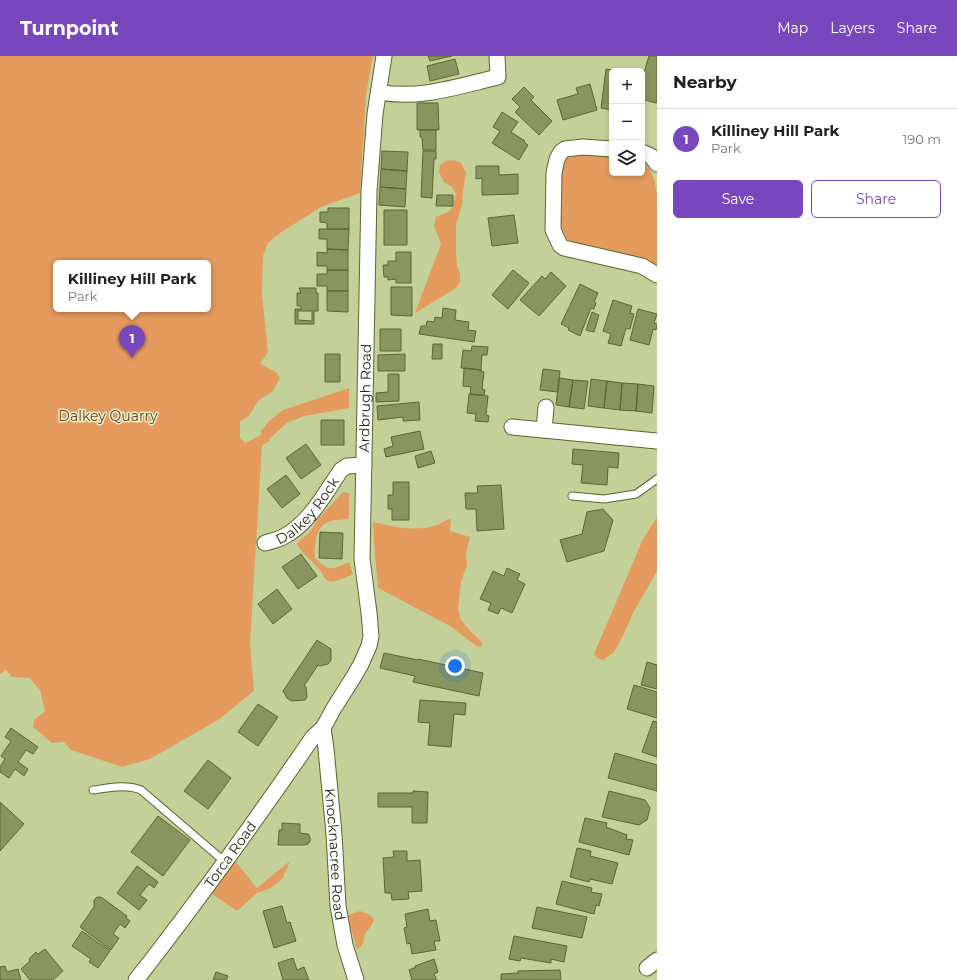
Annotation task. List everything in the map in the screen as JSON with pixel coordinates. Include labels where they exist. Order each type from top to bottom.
[{"type":"street","name":"Ardbrugh Road","points":[[323,728],[361,664],[370,640],[369,613],[362,559],[370,191],[375,114],[384,56]]},
{"type":"street","points":[[379,92],[397,95],[420,95],[498,77],[497,56]]},
{"type":"street","points":[[609,149],[583,147],[565,149],[560,152],[556,162],[554,174],[553,230],[560,245],[564,248],[642,266],[657,275]]},
{"type":"street","points":[[645,153],[651,156],[657,164]]},
{"type":"street","points":[[544,430],[546,407]]},
{"type":"street","points":[[512,427],[657,441]]},
{"type":"street","name":"Dalkey Rock","points":[[265,543],[282,538],[297,527],[318,503],[341,470],[347,466],[364,465]]},
{"type":"street","name":"Torca Road","points":[[136,980],[243,838],[313,737],[323,728]]},
{"type":"street","name":"Knocknacree Road","points":[[323,728],[334,834],[338,906],[345,945],[356,980]]},
{"type":"lane","points":[[572,496],[604,499],[636,494],[657,479]]},
{"type":"lane","points":[[93,790],[124,787],[141,790],[225,862]]},
{"type":"green space","name":"Dalkey Quarry","points":[[0,56],[373,56],[366,95],[360,193],[321,207],[280,233],[268,243],[263,256],[262,293],[268,352],[260,364],[276,372],[280,378],[273,391],[258,401],[249,416],[240,421],[240,438],[245,443],[261,435],[261,431],[269,421],[283,410],[349,388],[349,408],[304,416],[287,423],[269,439],[270,441],[262,445],[250,643],[254,691],[218,720],[150,759],[122,767],[71,750],[64,742],[52,743],[33,727],[34,720],[45,711],[40,690],[30,678],[12,677],[6,670],[0,674]]},
{"type":"green space","points":[[598,153],[609,155],[609,176],[645,176],[645,164],[648,167],[654,180],[657,194],[657,266],[650,260],[575,243],[563,235],[560,231],[559,225],[559,208],[562,161],[568,155]]},
{"type":"green space","points":[[454,160],[461,163],[466,173],[462,205],[456,224],[457,267],[460,273],[460,282],[456,288],[415,313],[441,244],[434,226],[436,217],[448,212],[453,207],[456,194],[452,187],[444,182],[439,172],[440,165],[446,161]]},
{"type":"green space","points":[[343,492],[349,493],[349,519],[335,520],[326,523],[317,534],[315,544],[315,558],[324,566],[334,568],[349,562],[353,574],[332,581],[326,579],[319,569],[301,550],[297,543],[311,531],[318,519]]},
{"type":"green space","points":[[657,517],[657,571],[633,613],[614,652],[603,660],[597,658],[594,654],[643,539]]},
{"type":"green space","points":[[451,519],[450,531],[470,537],[466,553],[467,566],[461,581],[458,609],[461,620],[481,641],[482,646],[478,647],[450,626],[378,588],[373,522],[397,527],[421,528],[437,525]]},
{"type":"green space","points":[[235,861],[257,888],[290,861],[283,878],[271,888],[257,893],[237,911],[212,894]]},
{"type":"green space","points":[[360,911],[370,915],[374,919],[365,934],[363,944],[357,949],[348,915]]},
{"type":"building","points":[[428,56],[452,56],[430,61]]},
{"type":"building","points":[[649,56],[657,56],[656,103],[645,100],[645,69]]},
{"type":"building","points":[[455,59],[459,74],[430,81],[427,66]]},
{"type":"building","points":[[606,69],[609,69],[609,109],[601,108]]},
{"type":"building","points":[[590,84],[597,110],[563,120],[557,100],[578,94],[576,88]]},
{"type":"building","points":[[524,87],[534,97],[531,100],[552,121],[539,135],[515,112],[520,107],[512,99]]},
{"type":"building","points":[[417,103],[438,103],[439,130],[417,130]]},
{"type":"building","points":[[502,112],[518,122],[511,132],[525,141],[524,142],[528,145],[519,160],[492,143],[500,131],[493,127]]},
{"type":"building","points":[[420,130],[436,130],[436,150],[423,150]]},
{"type":"building","points":[[382,151],[408,152],[407,171],[381,169]]},
{"type":"building","points":[[423,151],[436,151],[436,159],[434,159],[432,198],[421,197]]},
{"type":"building","points":[[476,166],[499,166],[499,175],[518,174],[518,194],[482,195],[482,178],[476,179]]},
{"type":"building","points":[[381,169],[407,171],[406,189],[380,187]]},
{"type":"building","points":[[380,187],[406,189],[405,207],[379,205]]},
{"type":"building","points":[[437,195],[453,195],[453,206],[436,206]]},
{"type":"building","points":[[328,208],[349,208],[349,229],[327,229],[327,223],[320,222],[320,212],[328,212]]},
{"type":"building","points":[[384,210],[407,210],[407,245],[384,245]]},
{"type":"building","points":[[514,215],[518,243],[492,246],[488,218]]},
{"type":"building","points":[[319,229],[349,229],[348,250],[327,249],[327,239],[319,239]]},
{"type":"building","points":[[327,249],[348,250],[348,270],[327,270],[327,266],[317,266],[317,252],[327,253]]},
{"type":"building","points":[[396,252],[411,252],[411,283],[396,283],[396,279],[388,280],[388,277],[384,277],[383,265],[388,265],[388,261],[396,261]]},
{"type":"building","points":[[327,270],[348,270],[348,291],[327,291],[327,286],[317,286],[317,274],[327,274]]},
{"type":"building","points":[[513,270],[529,283],[508,309],[492,295]]},
{"type":"building","points":[[551,272],[566,286],[539,316],[520,300],[542,276],[545,279]]},
{"type":"building","points":[[580,284],[598,293],[594,302],[596,303],[594,309],[591,308],[580,336],[568,330],[569,328],[561,324]]},
{"type":"building","points":[[391,287],[412,287],[412,316],[391,315]]},
{"type":"building","points":[[299,288],[316,288],[316,293],[318,293],[318,311],[314,311],[314,324],[295,324],[295,309],[301,309],[301,306],[297,306],[297,293],[301,293]],"holes":[[[298,311],[312,311],[312,321],[298,320]]]},
{"type":"building","points":[[327,291],[348,291],[348,312],[327,311]]},
{"type":"building","points":[[613,300],[632,306],[630,313],[634,314],[630,329],[626,328],[621,346],[608,343],[611,334],[603,331]]},
{"type":"building","points":[[443,308],[456,310],[455,320],[469,322],[468,330],[476,331],[474,342],[419,334],[421,326],[426,326],[427,321],[434,322],[435,317],[442,318]]},
{"type":"building","points":[[638,309],[657,314],[654,323],[657,324],[656,330],[653,329],[649,345],[630,340]]},
{"type":"building","points":[[592,312],[599,315],[594,332],[586,330]]},
{"type":"building","points":[[380,329],[401,329],[401,351],[380,351]]},
{"type":"building","points":[[433,344],[442,344],[442,359],[432,359]]},
{"type":"building","points":[[472,346],[488,347],[487,355],[482,355],[481,370],[461,368],[463,350],[471,351]]},
{"type":"building","points":[[325,354],[340,354],[340,382],[325,382]]},
{"type":"building","points":[[405,354],[405,371],[378,371],[378,355]]},
{"type":"building","points":[[464,368],[481,370],[484,372],[482,389],[485,390],[484,395],[470,394],[471,387],[463,386]]},
{"type":"building","points":[[543,369],[560,371],[558,392],[540,390]]},
{"type":"building","points":[[388,374],[399,374],[399,401],[376,402],[376,393],[388,392]]},
{"type":"building","points":[[559,378],[573,380],[569,407],[556,405]]},
{"type":"building","points":[[591,379],[607,381],[604,408],[588,406]]},
{"type":"building","points":[[573,380],[588,381],[584,409],[569,407]]},
{"type":"building","points":[[607,381],[622,383],[620,410],[604,408]]},
{"type":"building","points":[[622,383],[638,384],[636,411],[620,410]]},
{"type":"building","points":[[638,384],[654,386],[652,413],[636,411]]},
{"type":"building","points":[[469,394],[488,396],[486,415],[489,416],[488,422],[475,421],[476,414],[467,413]]},
{"type":"building","points":[[419,402],[420,420],[403,421],[403,417],[378,420],[377,406]]},
{"type":"building","points":[[321,420],[344,420],[344,445],[321,445]]},
{"type":"building","points":[[420,431],[424,449],[386,457],[384,449],[393,446],[391,437]]},
{"type":"building","points":[[306,444],[321,465],[301,479],[286,458]]},
{"type":"building","points":[[573,449],[619,453],[618,468],[608,467],[607,485],[581,483],[583,465],[572,464]]},
{"type":"building","points":[[431,451],[435,463],[418,468],[415,456]]},
{"type":"building","points":[[286,475],[300,494],[282,508],[267,489]]},
{"type":"building","points":[[393,482],[409,482],[409,520],[392,520],[392,509],[388,509],[388,495],[393,495]]},
{"type":"building","points":[[501,485],[504,529],[477,531],[476,509],[466,509],[465,493],[478,493],[477,486]]},
{"type":"building","points":[[603,509],[613,520],[604,551],[567,562],[560,540],[582,534],[587,512]]},
{"type":"building","points":[[320,532],[343,533],[342,559],[319,558]]},
{"type":"building","points":[[301,554],[317,576],[298,589],[282,567]]},
{"type":"building","points":[[507,568],[520,574],[517,580],[525,584],[512,613],[501,608],[498,614],[488,610],[491,603],[480,599],[493,571],[504,576]]},
{"type":"building","points":[[277,589],[292,609],[273,624],[258,604]]},
{"type":"building","points":[[317,640],[331,649],[331,660],[328,664],[318,665],[304,686],[306,687],[307,697],[305,700],[292,701],[287,698],[283,691]]},
{"type":"building","points":[[384,653],[483,673],[479,696],[413,682],[415,676],[380,668]]},
{"type":"building","points":[[647,662],[657,665],[657,689],[641,685]]},
{"type":"building","points":[[634,685],[657,692],[657,718],[627,709]]},
{"type":"building","points":[[420,700],[466,703],[465,715],[454,714],[451,747],[428,745],[430,723],[418,722]]},
{"type":"building","points":[[258,704],[278,717],[258,746],[238,732]]},
{"type":"building","points":[[653,721],[657,722],[657,757],[642,752]]},
{"type":"building","points":[[11,728],[38,747],[33,754],[26,750],[18,762],[28,769],[24,776],[15,769],[9,778],[0,772],[0,767],[5,759],[1,756],[11,741],[5,737]]},
{"type":"building","points":[[615,753],[657,765],[657,791],[608,778]]},
{"type":"building","points":[[208,760],[231,778],[208,809],[184,791]]},
{"type":"building","points":[[413,791],[428,792],[427,823],[412,823],[412,807],[378,807],[378,793],[413,793]]},
{"type":"building","points":[[609,791],[645,800],[650,808],[647,820],[639,825],[602,817]]},
{"type":"building","points":[[0,802],[24,824],[0,851]]},
{"type":"building","points":[[158,816],[190,840],[163,876],[131,852]]},
{"type":"building","points":[[585,818],[607,823],[606,827],[627,835],[626,839],[633,840],[629,855],[579,842]]},
{"type":"building","points":[[282,823],[300,824],[300,833],[308,834],[310,837],[308,844],[278,845],[279,830],[282,830]]},
{"type":"building","points":[[577,848],[591,851],[590,856],[618,863],[612,884],[590,879],[589,882],[570,877]]},
{"type":"building","points":[[393,851],[407,851],[407,861],[420,860],[422,891],[408,892],[409,899],[392,900],[391,893],[385,893],[383,858],[394,857]]},
{"type":"building","points":[[137,866],[158,882],[154,888],[149,884],[140,895],[147,900],[139,910],[117,893]]},
{"type":"building","points":[[562,881],[592,888],[591,892],[602,894],[599,906],[596,905],[594,914],[556,904]]},
{"type":"building","points":[[97,897],[101,897],[127,916],[126,918],[130,921],[125,928],[120,924],[113,934],[119,938],[111,950],[80,927],[94,907],[94,900]]},
{"type":"building","points":[[282,906],[287,923],[290,922],[296,941],[274,948],[263,911]]},
{"type":"building","points":[[537,907],[587,917],[582,938],[532,928]]},
{"type":"building","points":[[428,909],[430,921],[436,920],[440,941],[434,941],[436,950],[412,954],[410,943],[407,944],[404,928],[407,927],[405,914]]},
{"type":"building","points":[[82,931],[110,951],[98,968],[89,962],[91,959],[72,946]]},
{"type":"building","points":[[514,936],[567,946],[564,962],[551,959],[551,963],[521,958],[520,961],[509,959]]},
{"type":"building","points":[[45,949],[63,971],[53,980],[30,980],[21,969],[30,961],[29,959],[36,952],[38,954]]},
{"type":"building","points":[[293,958],[297,970],[304,967],[309,980],[283,980],[278,963]]},
{"type":"building","points":[[434,959],[438,972],[434,974],[437,980],[412,980],[409,970],[416,967],[415,966]]},
{"type":"building","points":[[5,966],[7,972],[18,969],[21,980],[0,980],[0,967]]},
{"type":"building","points":[[560,970],[561,980],[501,980],[501,974],[518,973],[518,971]]},
{"type":"building","points":[[216,972],[228,976],[226,980],[213,980]]},
{"type":"place","name":"Killiney Hill Park","points":[[132,358]]}]
